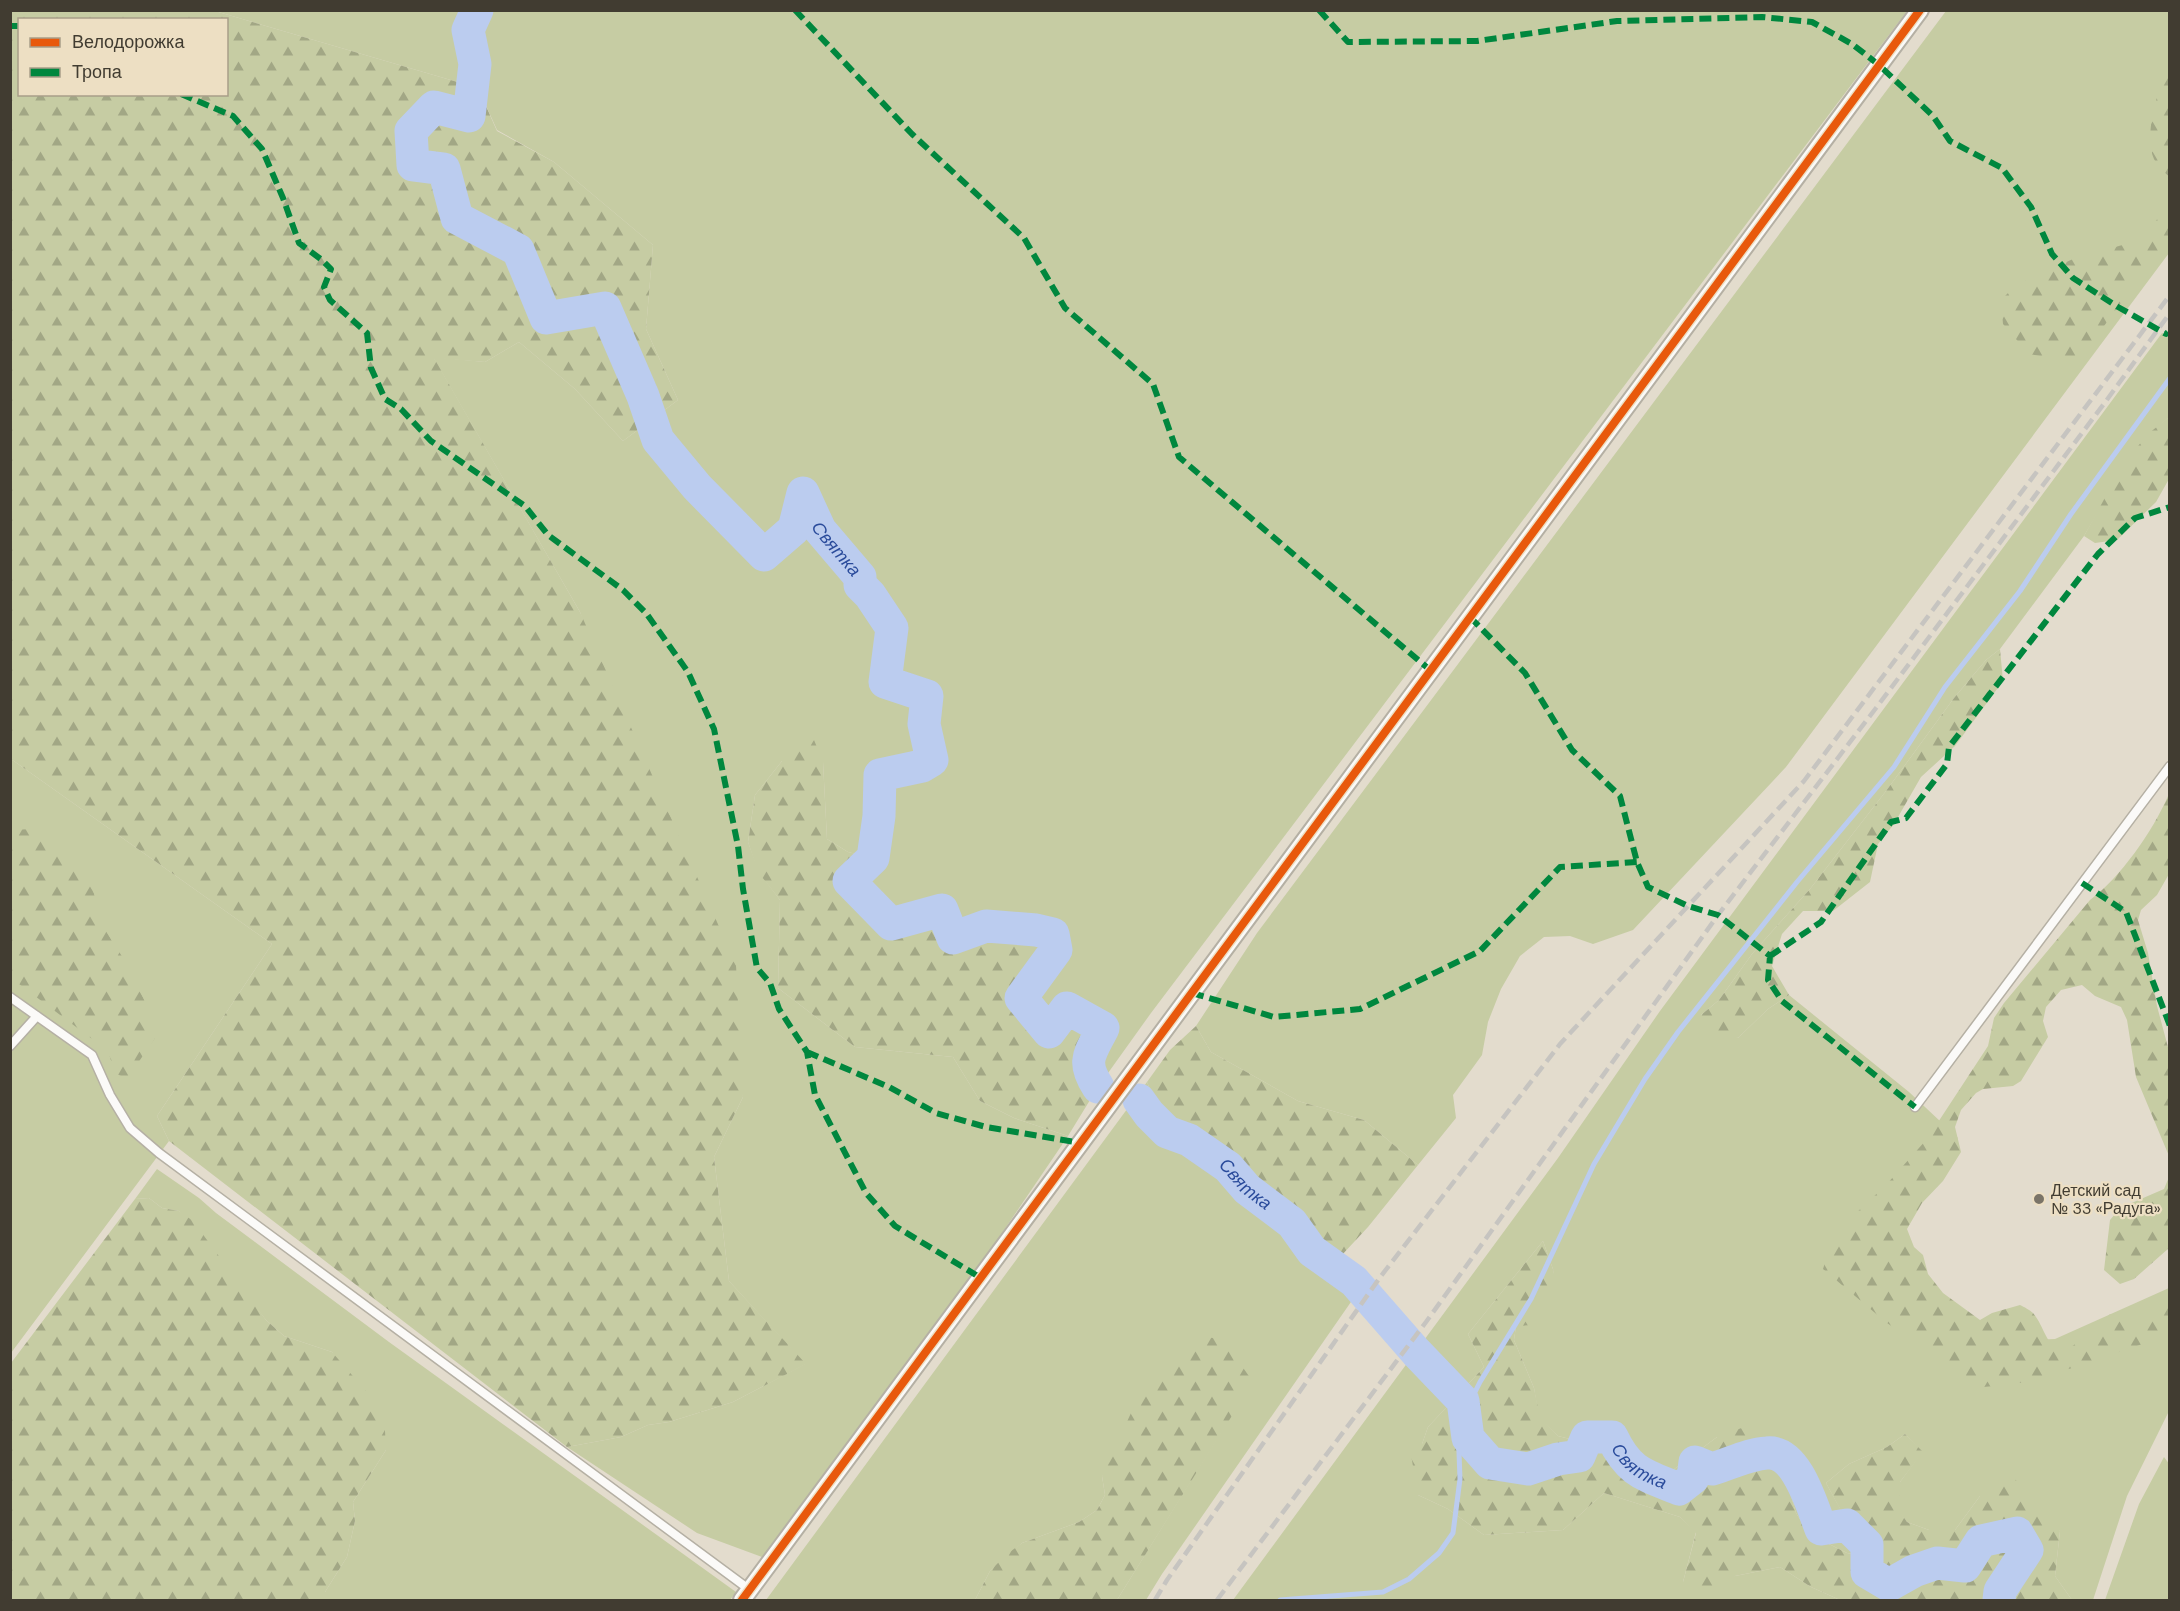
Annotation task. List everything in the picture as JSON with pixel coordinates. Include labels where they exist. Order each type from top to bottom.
[{"type":"street","points":[[746,1595],[1920,10]]},
{"type":"lane","points":[[1914,1107],[2169,766]]},
{"type":"lane","points":[[10,997],[92,1055],[110,1095],[130,1128],[159,1153],[746,1595]]},
{"type":"lane","points":[[10,1046],[37,1016]]},
{"type":"green space","points":[[11,10],[215,11],[478,88],[497,131],[554,162],[653,245],[646,329],[678,400],[623,441],[575,389],[519,342],[485,362],[434,358],[580,612],[736,965],[743,1097],[714,1157],[729,1281],[806,1364],[733,1402],[669,1422],[648,1425],[621,1437],[567,1447],[169,1141],[157,1116],[272,944],[11,759]]},
{"type":"green space","points":[[215,11],[1907,11],[1151,1013],[1098,1087],[1088,1072],[1090,1055],[1049,1032],[1021,998],[1056,950],[1011,929],[986,926],[953,938],[942,910],[891,924],[849,881],[872,858],[848,852],[827,839],[823,762],[782,761],[755,795],[748,842],[759,872],[780,900],[778,988],[855,1047],[953,1057],[980,1101],[1014,1118],[1068,1136],[871,1426],[762,1557],[697,1533],[567,1447],[621,1437],[648,1425],[669,1422],[733,1402],[805,1364],[729,1281],[714,1157],[743,1097],[580,612],[433,357],[485,362],[519,342],[575,389],[623,441],[678,400],[646,329],[653,245],[554,162],[497,130],[478,88]]},
{"type":"green space","points":[[1946,11],[2169,11],[2169,253],[1786,767],[1633,930],[1593,944],[1570,936],[1544,937],[1520,956],[1501,989],[1488,1022],[1482,1055],[1453,1095],[1456,1118],[1418,1165],[1364,1120],[1298,1101],[1211,1052],[1196,1026],[1257,933]]},
{"type":"green space","points":[[2169,71],[2169,177],[2154,159],[2150,139],[2156,101]]},
{"type":"green space","points":[[2169,205],[2169,237],[2077,363],[2029,354],[2003,324],[2001,300],[2013,288],[2027,280],[2073,259],[2140,240]]},
{"type":"green space","points":[[2162,333],[2169,336],[2169,417],[2159,426],[2098,512],[2084,536],[2000,649],[1986,660],[1954,698],[1810,889],[1752,954],[1719,1000],[1701,1015],[1738,1038],[1768,1009],[1789,995],[1909,1092],[1958,1138],[1859,1260],[1984,1342],[2055,1339],[2169,1288],[2169,1411],[2127,1496],[2093,1600],[2072,1600],[2055,1576],[2060,1531],[1980,1496],[1955,1530],[1929,1530],[1907,1522],[1899,1512],[1900,1482],[1922,1452],[1905,1434],[1887,1447],[1849,1464],[1826,1483],[1867,1557],[1847,1553],[1825,1542],[1803,1524],[1796,1513],[1789,1489],[1717,1437],[1673,1470],[1648,1460],[1608,1426],[1593,1430],[1574,1440],[1558,1436],[1539,1418],[1534,1388],[1514,1340],[1516,1326],[1554,1272],[1543,1241],[1468,1334],[1484,1367],[1428,1427],[1422,1444],[1418,1495],[1448,1509],[1484,1535],[1563,1530],[1604,1493],[1680,1517],[1696,1532],[1683,1582],[1735,1576],[1780,1567],[1811,1587],[1840,1600],[1233,1600],[1558,1158],[1660,1011]]},
{"type":"green space","points":[[2169,417],[2169,479],[2156,502],[2117,540],[2095,543],[2084,536],[2124,463],[2148,434]]},
{"type":"green space","points":[[2000,649],[2003,681],[1955,746],[1921,777],[1894,824],[1878,844],[1870,882],[1833,911],[1803,911],[1782,934],[1772,966],[1789,995],[1768,1009],[1738,1038],[1699,1025],[1701,1015],[1719,1000],[1752,954],[1810,889],[1954,698],[1986,660]]},
{"type":"green space","points":[[814,740],[823,762],[827,839],[848,852],[873,858],[849,882],[890,924],[942,910],[954,938],[986,926],[1036,930],[1053,934],[1056,950],[1021,998],[1049,1031],[1067,1008],[1103,1028],[1089,1058],[1090,1070],[1098,1087],[1068,1136],[1014,1118],[980,1101],[953,1057],[855,1047],[778,988],[780,900],[758,872],[748,842],[755,795],[782,761]]},
{"type":"green space","points":[[11,759],[272,944],[157,1116],[169,1141],[11,1353]]},
{"type":"green space","points":[[2168,796],[2169,874],[2157,895],[2141,910],[2138,920],[2148,953],[2157,1006],[2169,1051],[2169,1156],[2136,1077],[2127,1020],[2121,1007],[2095,996],[2082,985],[2061,990],[2046,1007],[2043,1021],[2048,1037],[2021,1081],[2013,1086],[1983,1089],[1976,1093],[1961,1110],[1955,1127],[1961,1152],[1943,1181],[1922,1203],[1907,1229],[1914,1247],[1923,1255],[1928,1274],[1943,1293],[1980,1320],[1992,1313],[2020,1305],[2033,1313],[2049,1341],[2064,1352],[2095,1330],[2110,1314],[2125,1319],[2147,1315],[2169,1306],[2169,1335],[2072,1368],[2016,1384],[1983,1387],[1887,1323],[1823,1269],[1830,1247],[1854,1215],[1886,1185],[1927,1139],[1988,1046],[1994,1018],[2004,1003],[2090,900],[2124,867],[2154,824]]},
{"type":"green space","points":[[32,829],[62,846],[93,890],[102,925],[130,969],[146,1004],[155,1038],[127,1079],[115,1073],[108,1051],[11,978],[11,830]]},
{"type":"green space","points":[[1196,1026],[1211,1052],[1298,1101],[1364,1120],[1418,1165],[1368,1227],[1341,1256],[1319,1238],[1302,1213],[1254,1179],[1235,1155],[1192,1127],[1168,1117],[1156,1104],[1147,1082],[1170,1050]]},
{"type":"green space","points":[[1147,1082],[1156,1104],[1168,1117],[1192,1127],[1235,1155],[1254,1179],[1302,1213],[1319,1238],[1341,1256],[1327,1274],[1353,1299],[1146,1600],[1117,1600],[1252,1382],[1102,1476],[1105,1495],[1097,1510],[1079,1522],[1022,1543],[990,1571],[975,1600],[766,1600]]},
{"type":"green space","points":[[157,1169],[199,1198],[389,1342],[736,1592],[730,1600],[325,1600],[325,1592],[347,1557],[355,1521],[353,1502],[386,1450],[332,1352],[284,1336],[266,1320],[179,1211],[162,1208],[149,1198],[135,1199]]},
{"type":"green space","points":[[2169,1177],[2169,1248],[2134,1279],[2120,1284],[2104,1270],[2110,1220],[2120,1208],[2164,1189]]},
{"type":"green space","points":[[149,1198],[162,1208],[179,1211],[193,1221],[266,1320],[284,1336],[332,1352],[384,1412],[386,1450],[353,1502],[355,1521],[347,1557],[325,1592],[325,1600],[11,1600],[11,1363],[135,1199]]},
{"type":"green space","points":[[1543,1241],[1554,1272],[1532,1325],[1516,1326],[1514,1340],[1534,1388],[1540,1418],[1558,1436],[1574,1440],[1593,1430],[1608,1426],[1648,1460],[1673,1470],[1717,1437],[1747,1426],[1761,1437],[1789,1489],[1796,1513],[1803,1524],[1825,1542],[1847,1553],[1866,1557],[1826,1483],[1849,1464],[1887,1447],[1905,1434],[1923,1452],[1900,1482],[1900,1512],[1907,1522],[1929,1530],[1955,1530],[1980,1496],[2014,1478],[2060,1531],[2055,1576],[2072,1600],[1840,1600],[1811,1587],[1780,1567],[1735,1576],[1708,1597],[1683,1582],[1696,1533],[1680,1517],[1604,1493],[1563,1530],[1484,1535],[1448,1509],[1418,1495],[1410,1449],[1422,1444],[1428,1427],[1484,1367],[1468,1334]]},
{"type":"green space","points":[[1204,1337],[1223,1339],[1253,1382],[1117,1600],[975,1600],[990,1571],[1007,1554],[1022,1543],[1079,1522],[1097,1510],[1105,1495],[1102,1476],[1137,1400],[1173,1359]]},
{"type":"green space","points":[[2164,1457],[2170,1465],[2169,1600],[2105,1600],[2139,1504]]},
{"type":"waterway","name":"Святка","points":[[477,10],[468,30],[475,64],[469,116],[434,107],[411,131],[413,165],[444,169],[457,218],[518,250],[546,318],[605,308],[643,396],[658,440],[697,487],[764,555],[794,529],[803,493],[820,530],[860,577],[860,585],[870,595],[892,628],[885,682],[927,696],[924,724],[932,760],[922,766],[880,775],[879,816],[873,858],[849,881],[891,924],[942,910],[953,938],[986,926],[1036,930],[1053,934],[1056,950],[1021,998],[1049,1032],[1067,1008],[1103,1028],[1089,1058],[1090,1070],[1098,1087]]},
{"type":"waterway","points":[[1280,1600],[1383,1592],[1409,1579],[1439,1553],[1453,1533],[1460,1479],[1458,1426],[1480,1382],[1531,1299],[1594,1164],[1645,1079],[1678,1032],[1797,882],[1894,767],[1945,687],[2020,591],[2071,514],[2170,378]]},
{"type":"waterway","name":"Святка","points":[[1139,1100],[1167,1132],[1189,1140],[1228,1167],[1247,1189],[1292,1223],[1312,1251],[1354,1281],[1416,1352],[1463,1401],[1468,1438],[1490,1463],[1528,1469],[1558,1459],[1579,1456],[1587,1437],[1612,1437],[1618,1449],[1632,1466],[1647,1476],[1679,1489],[1693,1478],[1695,1462],[1712,1469],[1753,1455],[1778,1454],[1787,1460],[1802,1481],[1821,1529],[1847,1525],[1867,1545],[1867,1572],[1889,1585],[1914,1571],[1937,1563],[1965,1566],[1981,1541],[2017,1533],[2027,1550],[2000,1591],[1999,1600]]},
{"type":"railway","points":[[1155,1600],[1381,1276],[1560,1044],[1804,781],[2170,295]]},
{"type":"railway","points":[[1217,1600],[1426,1322],[1718,915],[1876,708],[2170,313]]},
{"type":"marked path","points":[[795,10],[912,134],[1024,238],[1065,308],[1153,384],[1179,457],[1430,670]]},
{"type":"marked path","points":[[1319,10],[1348,42],[1477,41],[1617,21],[1762,17],[1812,22],[1852,44],[1879,65],[1933,116],[1950,141],[2002,168],[2031,207],[2052,254],[2073,278],[2118,307],[2166,334],[2168,332]]},
{"type":"marked path","points":[[10,26],[18,26]]},
{"type":"marked path","points":[[186,96],[233,116],[262,149],[299,243],[331,269],[324,287],[330,300],[367,333],[371,368],[385,399],[401,409],[431,441],[525,506],[548,535],[623,590],[646,613],[688,672],[714,729],[738,846],[757,968],[770,983],[779,1009],[807,1052],[815,1095],[866,1193],[895,1226],[981,1278]]},
{"type":"marked path","points":[[1770,956],[1821,922],[1891,822],[1906,818],[1947,764],[1949,747],[2098,554],[2135,518],[2170,507]]},
{"type":"marked path","points":[[1470,617],[1525,673],[1572,750],[1620,796],[1637,862],[1648,887],[1688,906],[1718,915],[1770,956],[1768,980],[1782,1001],[1915,1107]]},
{"type":"marked path","points":[[1192,993],[1274,1017],[1360,1009],[1480,951],[1560,867],[1637,862]]},
{"type":"marked path","points":[[2082,883],[2126,912],[2170,1026]]},
{"type":"marked path","points":[[807,1052],[889,1087],[936,1113],[986,1127],[1081,1143]]},
{"type":"cycle path","points":[[742,1600],[1920,10]]},
{"type":"place","name":"Детский сад № 33 «Радуга»","points":[[2039,1199]]}]
